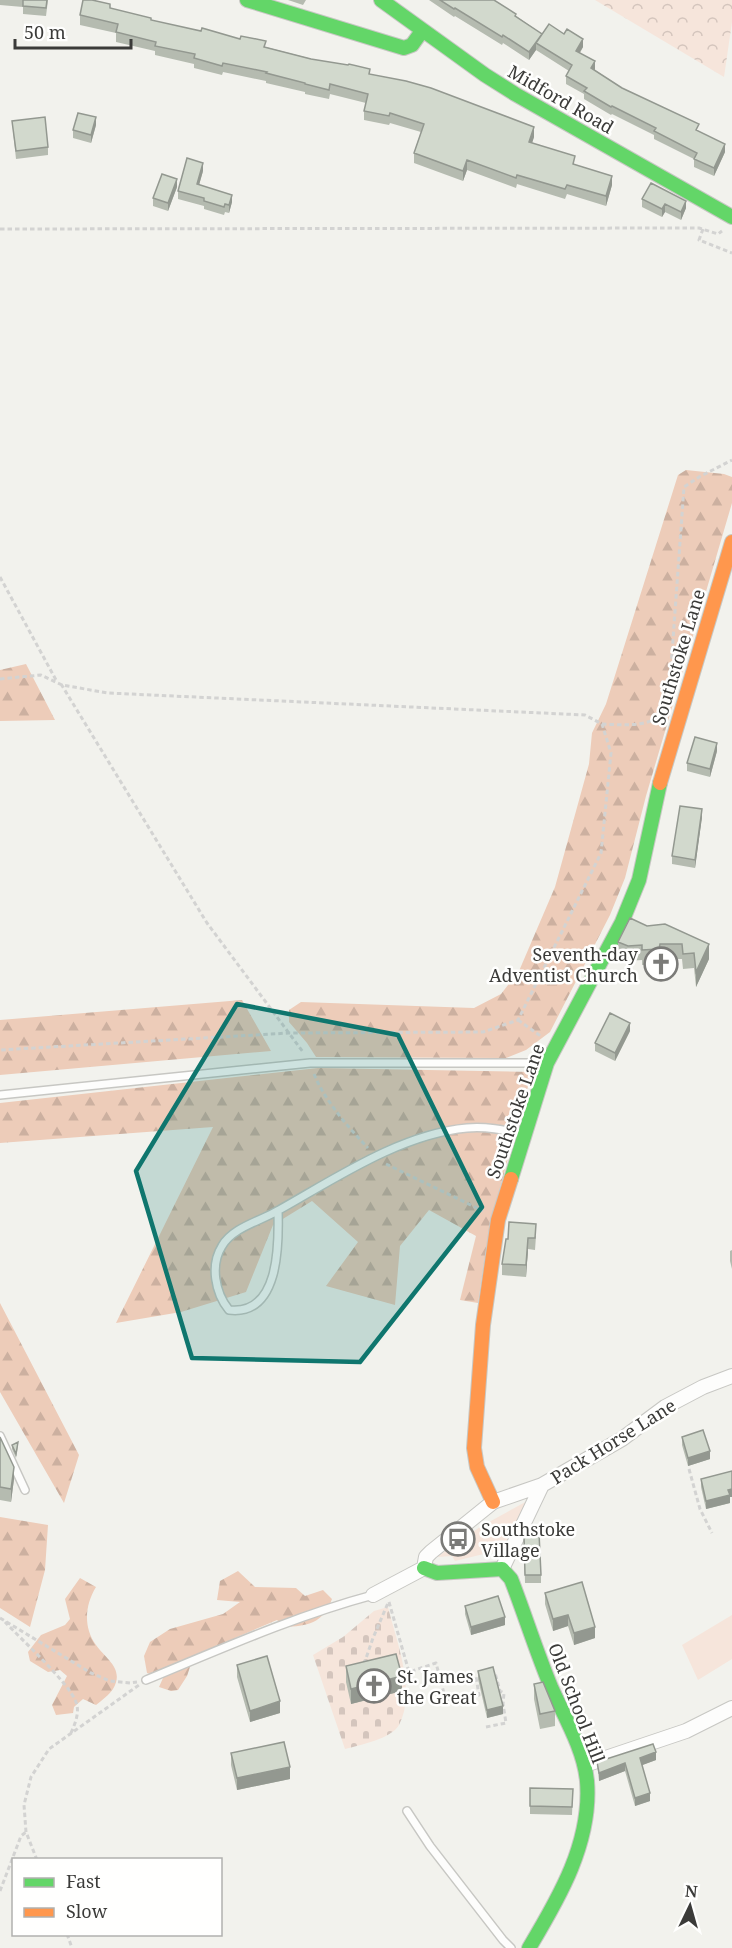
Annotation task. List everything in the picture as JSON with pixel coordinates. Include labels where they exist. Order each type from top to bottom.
[{"type":"street","points":[[247,0],[404,48],[412,45],[422,31]]},
{"type":"street","name":"Midford Road","points":[[381,0],[422,31],[515,94],[732,217]]},
{"type":"street","name":"Southstoke Lane","points":[[493,1502],[477,1467],[474,1448],[483,1324],[498,1220],[543,1063],[622,922],[639,880],[658,792],[680,712],[732,542]]},
{"type":"street","name":"Pack Horse Lane","points":[[493,1502],[543,1485],[622,1439],[665,1407],[703,1387],[732,1376]]},
{"type":"street","points":[[424,1568],[437,1573],[502,1569],[543,1485]]},
{"type":"street","points":[[382,1595],[424,1568],[426,1557],[431,1552],[493,1502]]},
{"type":"street","name":"Old School Hill","points":[[502,1569],[511,1579],[549,1682],[585,1765],[588,1785],[585,1828],[580,1850],[562,1893],[529,1948]]},
{"type":"street","points":[[585,1765],[686,1731],[732,1708]]},
{"type":"lane","points":[[0,1095],[310,1063],[543,1063]]},
{"type":"lane","points":[[278,1211],[278,1248],[265,1295],[259,1303],[248,1310],[229,1310],[217,1287],[216,1266],[220,1249],[232,1234],[376,1157],[428,1137],[467,1128],[503,1130],[524,1135]]},
{"type":"lane","points":[[0,1436],[25,1490]]},
{"type":"lane","points":[[147,1680],[270,1629],[382,1595]]},
{"type":"lane","points":[[407,1811],[430,1846],[511,1948]]},
{"type":"path","points":[[0,229],[703,229],[718,234]]},
{"type":"path","points":[[703,229],[699,240],[732,253]]},
{"type":"path","points":[[669,688],[684,488],[699,477],[732,460]]},
{"type":"path","points":[[0,577],[55,679],[62,685],[207,923],[289,1033],[310,1063],[319,1084],[354,1133],[376,1157],[404,1174],[486,1213]]},
{"type":"path","points":[[0,680],[41,675],[62,685],[108,693],[585,715],[602,724],[625,725],[652,722],[668,712],[680,712]]},
{"type":"path","points":[[0,1050],[289,1033],[483,1032],[518,1020],[601,853],[611,753],[602,724]]},
{"type":"path","points":[[518,1020],[542,1037],[543,1063]]},
{"type":"path","points":[[689,1469],[700,1509],[712,1533]]},
{"type":"path","points":[[363,1669],[382,1595]]},
{"type":"path","points":[[382,1595],[409,1672],[436,1663],[446,1701],[479,1695],[476,1677],[495,1673],[500,1691],[504,1693],[502,1704],[506,1723],[486,1727]]},
{"type":"path","points":[[1,1618],[110,1681],[130,1683],[147,1680]]},
{"type":"path","points":[[1,1618],[68,1689],[77,1703],[77,1718],[70,1735]]},
{"type":"path","points":[[36,1858],[26,1832],[24,1805],[31,1777],[49,1749],[147,1680]]},
{"type":"path","points":[[13,1858],[21,1836],[26,1832]]},
{"type":"path","points":[[0,1892],[12,1860]]},
{"type":"highlighted area","points":[[237,1004],[398,1035],[482,1207],[360,1362],[192,1358],[136,1171]]},
{"type":"green space","points":[[595,0],[732,0],[732,22],[724,77]]},
{"type":"green space","points":[[686,470],[732,477],[732,503],[646,796],[625,878],[610,915],[550,1032],[526,1050],[506,1058],[316,1057],[289,1022],[289,1010],[301,1002],[474,1008],[501,994],[519,971],[555,887],[589,764],[592,733],[606,704],[678,475]]},
{"type":"green space","points":[[26,664],[55,720],[0,721],[0,670]]},
{"type":"green space","points":[[242,1000],[271,1051],[0,1075],[0,1020]]},
{"type":"green space","points":[[318,1068],[532,1072],[490,1224],[478,1303],[460,1300],[476,1236],[429,1210],[400,1246],[395,1305],[326,1286],[358,1242],[312,1201],[273,1225],[246,1292],[181,1312],[116,1323],[213,1127],[0,1143],[0,1103]]},
{"type":"green space","points":[[0,1303],[79,1455],[64,1503],[0,1392]]},
{"type":"green space","points":[[529,1500],[509,1540],[500,1550],[455,1561],[452,1556],[437,1557],[480,1527]]},
{"type":"green space","points":[[0,1517],[48,1525],[45,1570],[30,1627],[0,1608]]},
{"type":"green space","points":[[238,1571],[255,1587],[296,1588],[305,1596],[323,1590],[332,1599],[319,1619],[300,1626],[284,1627],[277,1620],[235,1638],[219,1652],[191,1664],[178,1690],[171,1691],[159,1687],[163,1678],[147,1673],[144,1656],[150,1642],[170,1629],[223,1614],[240,1602],[217,1600],[220,1581]]},
{"type":"green space","points":[[80,1578],[96,1587],[88,1609],[87,1623],[96,1645],[116,1670],[116,1682],[113,1689],[96,1705],[83,1699],[74,1707],[73,1713],[56,1715],[52,1705],[67,1676],[60,1670],[48,1672],[30,1661],[28,1652],[41,1635],[65,1625],[70,1619],[65,1599]]},
{"type":"green space","points":[[388,1607],[406,1682],[404,1712],[399,1725],[389,1734],[375,1741],[345,1749],[313,1655],[343,1637],[374,1611]]},
{"type":"green space","points":[[732,1615],[732,1659],[698,1680],[682,1645]]},
{"type":"building","points":[[23,0],[47,0],[46,8],[23,6]]},
{"type":"building","points":[[83,0],[110,4],[110,8],[151,18],[151,20],[201,31],[202,28],[240,39],[241,36],[266,41],[264,47],[311,59],[370,69],[369,74],[431,88],[534,127],[529,142],[575,156],[573,164],[612,176],[606,196],[567,185],[565,189],[517,175],[516,178],[467,160],[463,171],[414,153],[424,124],[390,113],[389,116],[364,111],[368,94],[330,84],[329,90],[267,72],[223,63],[222,66],[194,58],[195,54],[155,46],[156,42],[116,32],[118,24],[80,15]]},
{"type":"building","points":[[440,0],[494,0],[542,34],[529,52]]},
{"type":"building","points":[[549,24],[564,34],[567,29],[583,39],[576,51],[595,61],[591,68],[622,88],[699,124],[696,130],[725,144],[714,168],[694,159],[697,153],[654,131],[656,128],[611,107],[584,91],[587,88],[566,76],[572,65],[536,43]]},
{"type":"building","points":[[78,113],[96,117],[91,135],[73,130]]},
{"type":"building","points":[[45,117],[48,147],[16,151],[12,121]]},
{"type":"building","points":[[187,158],[203,163],[197,184],[232,195],[229,205],[225,204],[224,207],[204,201],[204,198],[178,191]]},
{"type":"building","points":[[162,174],[177,179],[168,203],[153,198]]},
{"type":"building","points":[[651,183],[686,201],[681,212],[665,204],[662,209],[642,199]]},
{"type":"building","points":[[695,737],[717,743],[710,769],[687,763]]},
{"type":"building","points":[[680,806],[702,809],[695,860],[672,856]]},
{"type":"building","points":[[630,918],[647,926],[665,924],[709,944],[696,972],[694,953],[683,954],[682,944],[660,944],[659,949],[642,950],[642,945],[628,946],[618,942]]},
{"type":"building","points":[[610,1013],[630,1023],[615,1053],[595,1043]]},
{"type":"building","points":[[509,1222],[536,1224],[535,1238],[528,1238],[526,1265],[502,1264],[506,1239],[508,1239]]},
{"type":"building","points":[[703,1430],[710,1451],[688,1458],[682,1437]]},
{"type":"building","points":[[0,1437],[14,1467],[11,1489],[0,1487]]},
{"type":"building","points":[[18,1442],[16,1454],[12,1445]]},
{"type":"building","points":[[732,1471],[732,1489],[728,1490],[730,1495],[706,1501],[701,1479]]},
{"type":"building","points":[[539,1533],[541,1575],[525,1575],[524,1536]]},
{"type":"building","points":[[582,1582],[595,1627],[574,1633],[568,1615],[553,1619],[545,1593]]},
{"type":"building","points":[[498,1596],[505,1617],[471,1627],[465,1606]]},
{"type":"building","points":[[396,1654],[402,1676],[351,1689],[346,1666]]},
{"type":"building","points":[[267,1656],[280,1701],[250,1711],[237,1665]]},
{"type":"building","points":[[493,1667],[503,1706],[487,1710],[478,1671]]},
{"type":"building","points":[[543,1682],[555,1711],[540,1714],[534,1684]]},
{"type":"building","points":[[284,1742],[290,1767],[237,1778],[231,1753]]},
{"type":"building","points":[[653,1744],[656,1752],[640,1758],[650,1793],[635,1798],[625,1763],[599,1773],[597,1762]]},
{"type":"building","points":[[530,1788],[573,1789],[572,1807],[530,1806]]},
{"type":"traffic: fast","points":[[247,0],[404,48],[412,45],[422,31]]},
{"type":"traffic: fast","points":[[381,0],[515,94],[732,217]]},
{"type":"traffic: fast","points":[[511,1179],[547,1063],[622,922],[639,880],[660,783]]},
{"type":"traffic: fast","points":[[424,1568],[437,1573],[502,1569],[511,1579],[551,1687],[582,1757],[587,1781],[587,1804],[579,1847],[562,1889],[529,1948]]},
{"type":"traffic: slow","points":[[660,783],[732,542]]},
{"type":"traffic: slow","points":[[493,1502],[477,1467],[474,1448],[483,1325],[498,1220],[511,1179]]},
{"type":"place","name":"Seventh-day Adventist Church","points":[[661,964]]},
{"type":"place","name":"Southstoke Village","points":[[458,1539]]},
{"type":"place","name":"St. James the Great","points":[[374,1686]]}]
